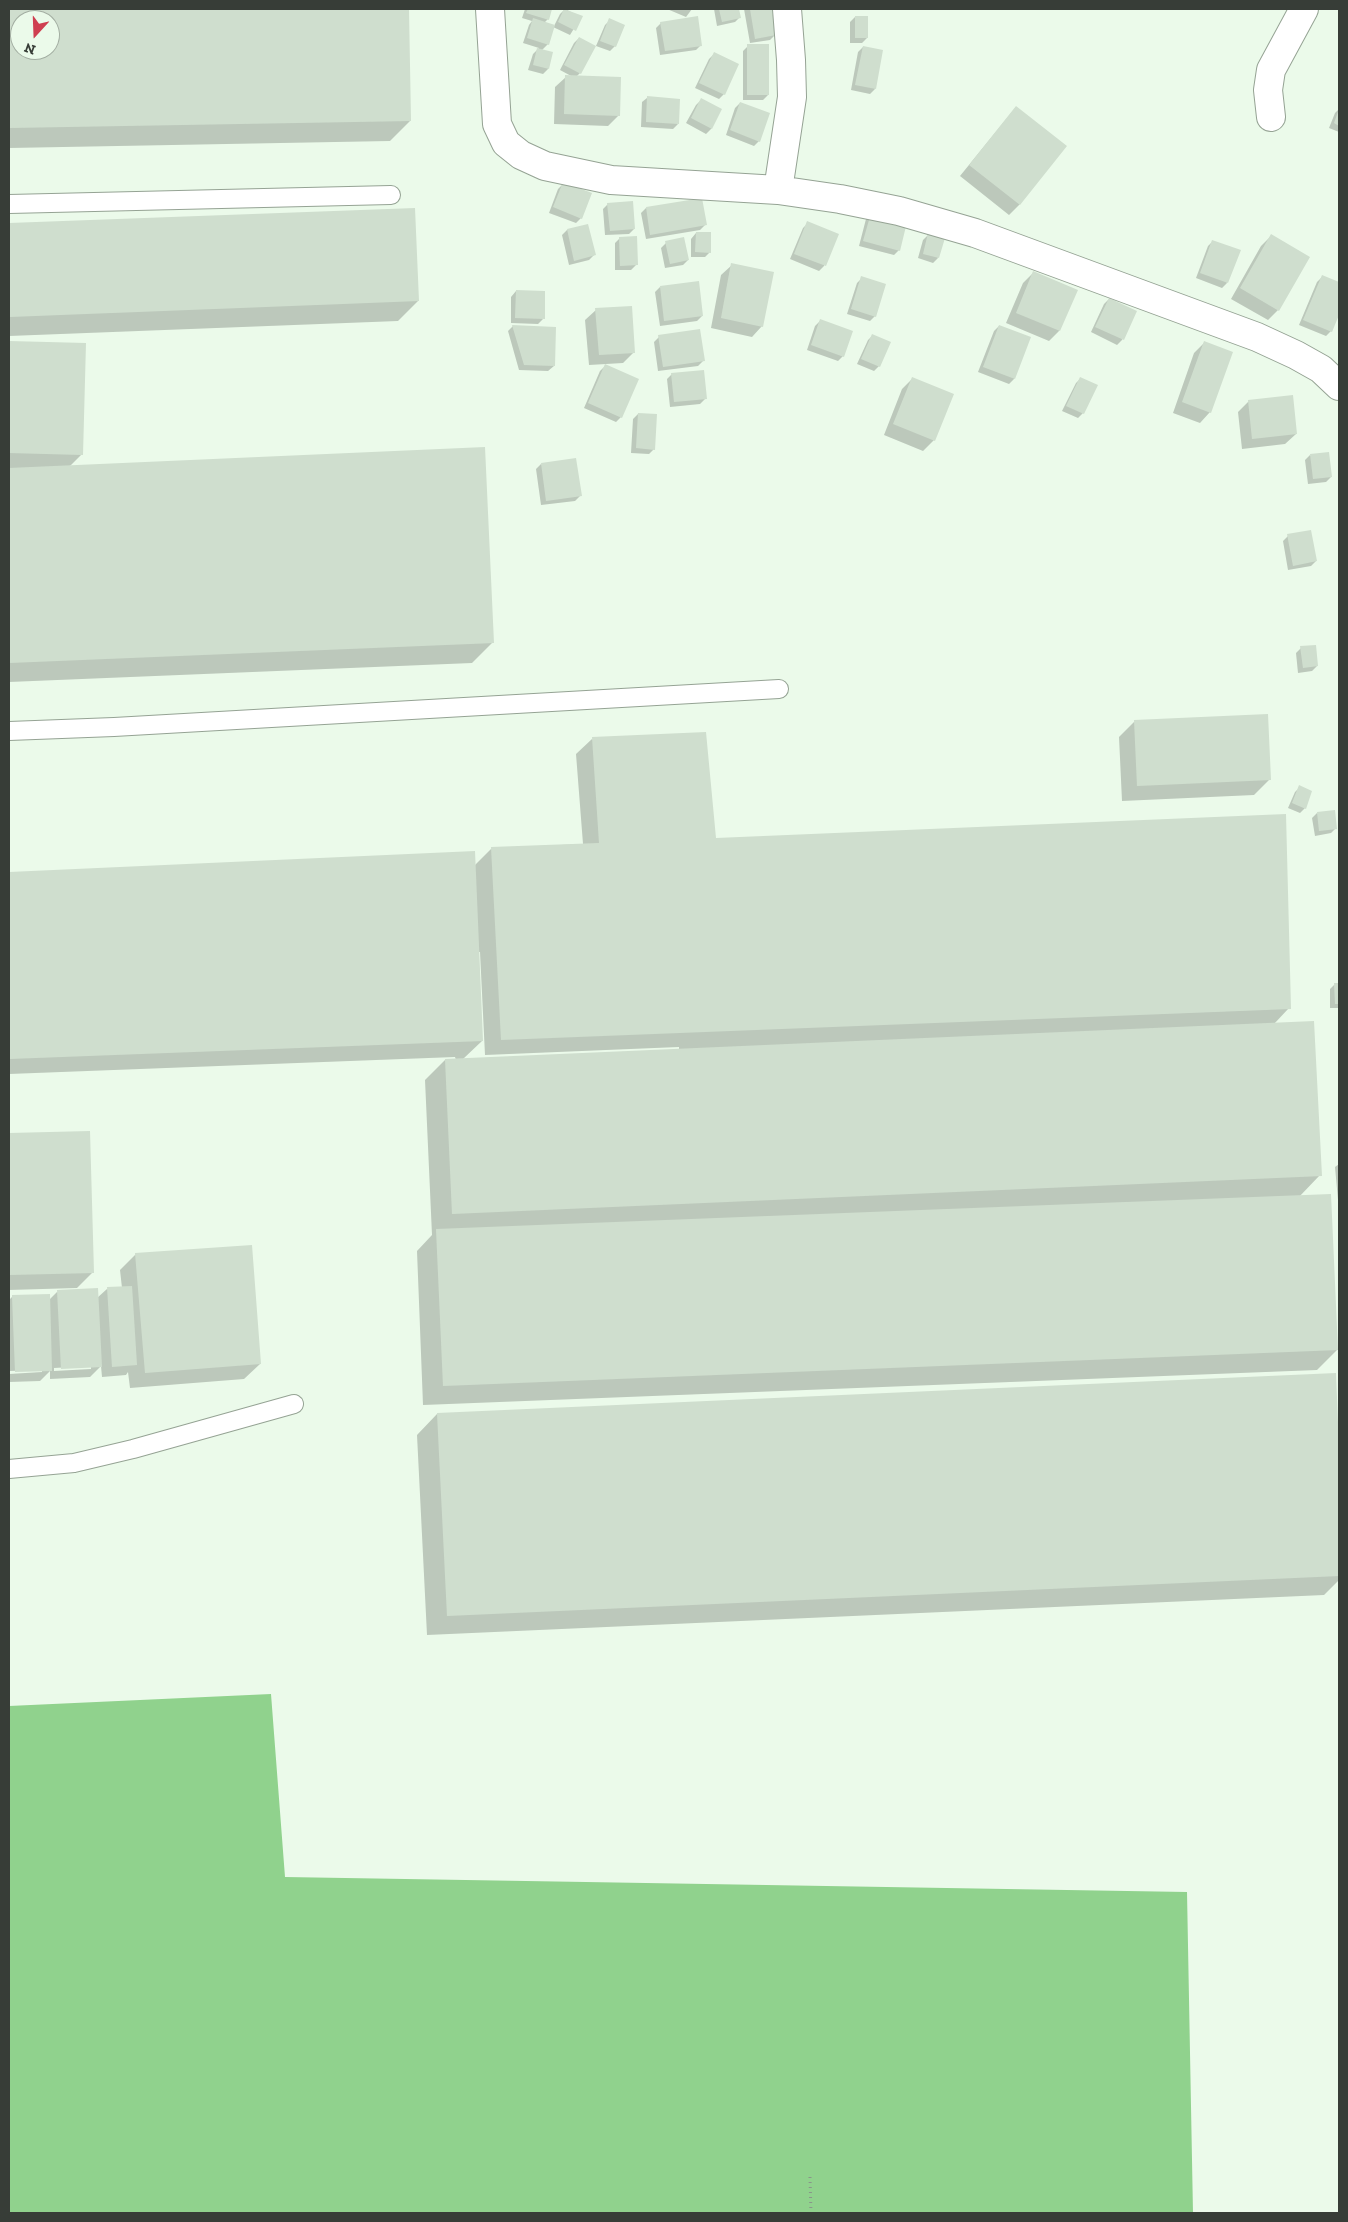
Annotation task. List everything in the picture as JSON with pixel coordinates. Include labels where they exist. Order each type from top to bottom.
[{"type":"street","points":[[490,9],[498,124],[506,143],[522,155],[545,166],[611,180],[778,190],[840,199],[899,211],[975,233],[1257,337],[1321,369],[1339,386]]},
{"type":"street","points":[[778,190],[792,97],[787,9]]},
{"type":"street","points":[[1271,117],[1268,90],[1271,70],[1304,9]]},
{"type":"lane","points":[[9,204],[391,195]]},
{"type":"lane","points":[[9,730],[124,727],[778,689]]},
{"type":"lane","points":[[9,1469],[74,1463],[133,1449],[294,1404]]},
{"type":"path","points":[[810,2177],[811,2213]]},
{"type":"green space","points":[[271,1694],[285,1877],[1187,1892],[1193,2213],[9,2213],[9,1706]]},
{"type":"building","points":[[9,9],[409,9],[411,121],[9,128]]},
{"type":"building","points":[[528,9],[552,9],[549,20],[526,13]]},
{"type":"building","points":[[564,9],[583,16],[576,31],[558,22]]},
{"type":"building","points":[[719,9],[739,9],[741,18],[722,22]]},
{"type":"building","points":[[750,9],[772,9],[776,35],[755,39]]},
{"type":"building","points":[[698,16],[702,46],[665,51],[660,22]]},
{"type":"building","points":[[855,16],[868,16],[868,38],[855,38]]},
{"type":"building","points":[[533,18],[555,25],[549,45],[527,38]]},
{"type":"building","points":[[609,18],[625,25],[616,47],[600,41]]},
{"type":"building","points":[[579,37],[596,46],[581,74],[564,65]]},
{"type":"building","points":[[747,44],[769,44],[769,95],[747,95]]},
{"type":"building","points":[[863,46],[883,50],[876,89],[855,85]]},
{"type":"building","points":[[537,48],[553,52],[549,69],[533,65]]},
{"type":"building","points":[[714,52],[739,64],[725,95],[699,83]]},
{"type":"building","points":[[565,75],[621,77],[620,116],[564,114]]},
{"type":"building","points":[[647,96],[680,99],[679,124],[646,122]]},
{"type":"building","points":[[701,98],[722,109],[712,129],[691,118]]},
{"type":"building","points":[[740,102],[770,113],[760,142],[730,130]]},
{"type":"building","points":[[1016,106],[1067,146],[1020,205],[969,165]]},
{"type":"building","points":[[1339,109],[1339,126],[1334,123]]},
{"type":"building","points":[[563,182],[592,193],[582,219],[553,207]]},
{"type":"building","points":[[702,198],[707,225],[650,235],[646,207]]},
{"type":"building","points":[[633,201],[635,229],[610,231],[607,203]]},
{"type":"building","points":[[415,208],[419,301],[9,317],[9,223]]},
{"type":"building","points":[[871,213],[907,222],[900,251],[863,241]]},
{"type":"building","points":[[807,221],[839,234],[826,266],[794,254]]},
{"type":"building","points":[[588,224],[596,255],[574,261],[567,229]]},
{"type":"building","points":[[696,232],[711,232],[711,253],[695,252]]},
{"type":"building","points":[[928,233],[945,238],[939,258],[923,254]]},
{"type":"building","points":[[1271,234],[1310,257],[1279,311],[1240,288]]},
{"type":"building","points":[[637,236],[638,265],[620,266],[619,237]]},
{"type":"building","points":[[684,237],[689,260],[670,264],[665,241]]},
{"type":"building","points":[[1212,240],[1241,250],[1228,283],[1200,273]]},
{"type":"building","points":[[731,263],[774,272],[763,327],[721,318]]},
{"type":"building","points":[[1033,271],[1078,290],[1060,331],[1016,313]]},
{"type":"building","points":[[1322,275],[1339,282],[1339,315],[1332,332],[1303,320]]},
{"type":"building","points":[[861,276],[886,284],[876,317],[851,309]]},
{"type":"building","points":[[699,281],[703,316],[664,321],[660,286]]},
{"type":"building","points":[[516,290],[545,291],[545,319],[515,318]]},
{"type":"building","points":[[1109,298],[1137,311],[1124,340],[1095,327]]},
{"type":"building","points":[[632,306],[635,353],[599,355],[595,308]]},
{"type":"building","points":[[820,319],[853,331],[844,357],[811,345]]},
{"type":"building","points":[[512,325],[556,327],[555,366],[524,365]]},
{"type":"building","points":[[999,325],[1031,337],[1015,379],[983,367]]},
{"type":"building","points":[[700,329],[705,361],[663,367],[658,335]]},
{"type":"building","points":[[872,334],[891,342],[880,367],[861,359]]},
{"type":"building","points":[[9,341],[86,343],[83,455],[9,453]]},
{"type":"building","points":[[1204,341],[1233,352],[1211,413],[1182,402]]},
{"type":"building","points":[[605,364],[639,379],[622,418],[588,403]]},
{"type":"building","points":[[704,370],[707,399],[674,402],[671,373]]},
{"type":"building","points":[[912,377],[954,394],[935,441],[893,424]]},
{"type":"building","points":[[1080,377],[1098,385],[1084,414],[1066,406]]},
{"type":"building","points":[[1293,395],[1297,434],[1252,439],[1248,400]]},
{"type":"building","points":[[638,413],[657,414],[655,450],[636,448]]},
{"type":"building","points":[[485,447],[494,643],[9,663],[9,468]]},
{"type":"building","points":[[1329,452],[1332,477],[1313,479],[1310,454]]},
{"type":"building","points":[[576,458],[582,496],[546,501],[541,463]]},
{"type":"building","points":[[1311,530],[1317,561],[1293,566],[1287,534]]},
{"type":"building","points":[[1316,645],[1318,666],[1303,668],[1300,646]]},
{"type":"building","points":[[1268,714],[1271,780],[1137,786],[1134,720]]},
{"type":"building","points":[[706,732],[716,838],[1286,814],[1291,1009],[501,1040],[491,847],[599,843],[592,737]]},
{"type":"building","points":[[1299,785],[1312,791],[1306,809],[1292,803]]},
{"type":"building","points":[[1335,810],[1337,829],[1319,831],[1317,812]]},
{"type":"building","points":[[475,851],[483,1041],[9,1059],[9,872]]},
{"type":"building","points":[[1334,983],[1339,983],[1339,1004],[1335,1004]]},
{"type":"building","points":[[1314,1021],[1322,1176],[452,1214],[445,1059]]},
{"type":"building","points":[[90,1131],[94,1273],[9,1275],[9,1133]]},
{"type":"building","points":[[1331,1194],[1338,1350],[443,1386],[436,1229]]},
{"type":"building","points":[[252,1245],[261,1364],[145,1373],[135,1253]]},
{"type":"building","points":[[132,1286],[137,1365],[112,1367],[107,1287]]},
{"type":"building","points":[[98,1288],[102,1367],[61,1369],[57,1290]]},
{"type":"building","points":[[50,1294],[52,1371],[15,1372],[12,1295]]},
{"type":"building","points":[[1336,1373],[1339,1448],[1339,1576],[447,1616],[437,1413]]}]
